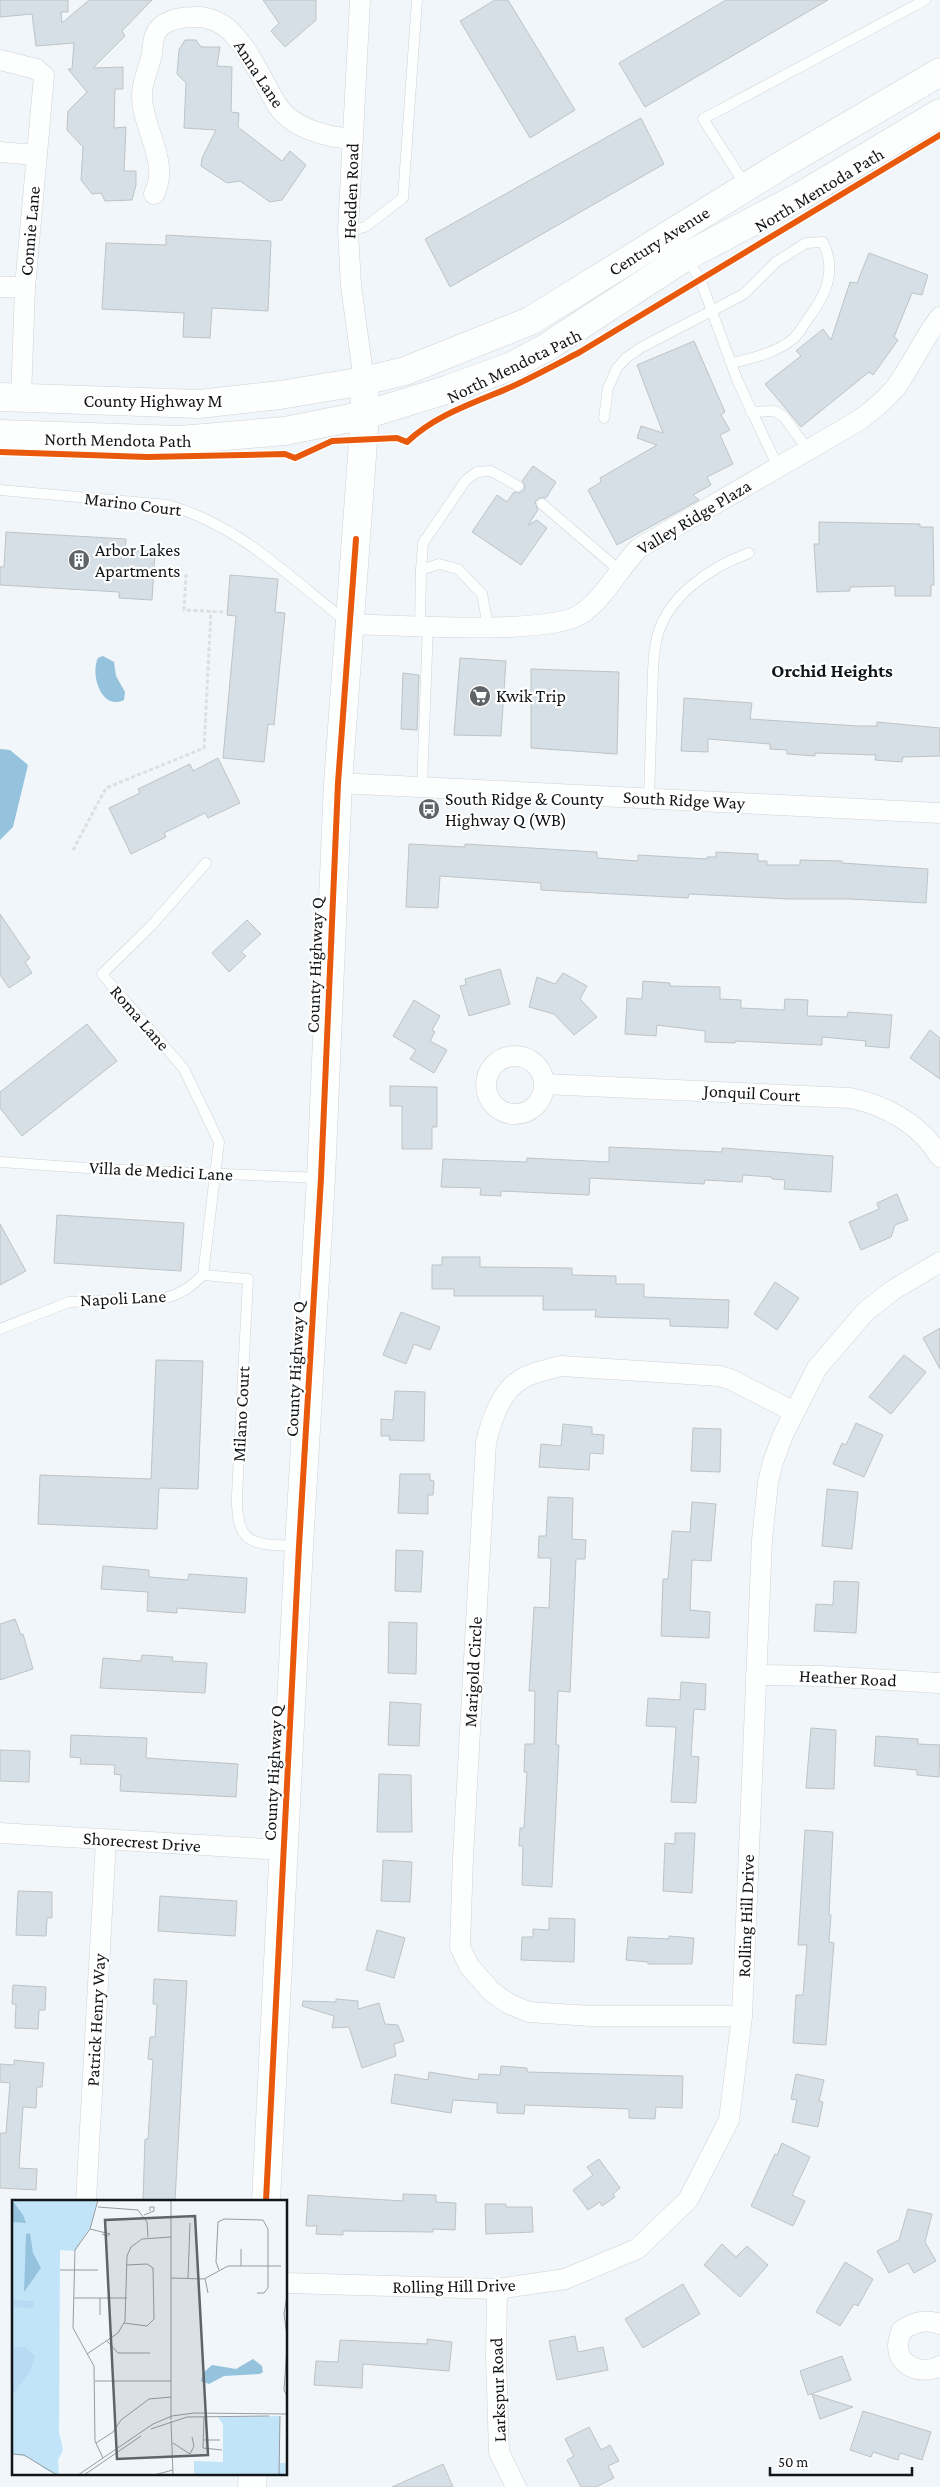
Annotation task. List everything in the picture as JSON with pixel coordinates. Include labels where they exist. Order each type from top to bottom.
[{"type":"main road","name":"Century Avenue","points":[[364,381],[405,371],[530,320],[746,187],[940,72]]},
{"type":"main road","name":"Century Avenue","points":[[365,415],[415,401],[512,366],[547,347],[686,257],[799,197],[940,113]]},
{"type":"main road","name":"County Highway M","points":[[10,397],[199,404],[280,396],[364,381]]},
{"type":"main road","name":"County Highway Q","points":[[266,2200],[299,1546],[321,1178],[338,783],[365,415],[364,381]]},
{"type":"main road","name":"County Highway M","points":[[0,434],[120,439],[207,439],[285,431],[365,415]]},
{"type":"main road","points":[[252,2487],[253,2474]]},
{"type":"street","name":"Hedden Road","points":[[360,0],[348,231],[351,286],[364,381]]},
{"type":"street","name":"Anna Lane","points":[[154,194],[160,170],[145,114],[142,93],[156,33],[166,24],[180,17],[202,16],[226,26],[246,48],[264,78],[276,105],[288,116],[299,124],[327,136],[352,139]]},
{"type":"street","name":"Connie Lane","points":[[0,60],[36,69],[44,76],[40,134],[35,155],[25,287],[10,397]]},
{"type":"street","points":[[0,152],[35,155]]},
{"type":"street","points":[[0,287],[25,287]]},
{"type":"street","name":"Valley Ridge Plaza","points":[[350,624],[488,626],[549,623],[580,615],[602,594],[618,570],[639,548],[858,421],[879,405],[896,386],[927,333],[940,317]]},
{"type":"street","name":"South Ridge Way","points":[[338,783],[940,812]]},
{"type":"street","name":"Jonquil Court","points":[[544,1084],[850,1098],[874,1103],[900,1116],[915,1129],[940,1157]]},
{"type":"street","name":"Rolling Hill Drive","points":[[288,2283],[497,2289],[565,2279],[637,2249],[688,2200],[729,2120],[742,2016],[762,1540],[768,1482],[783,1435],[817,1368],[866,1311],[893,1290],[940,1262]]},
{"type":"street","name":"Marigold Circle","points":[[742,2016],[592,2016],[529,2012],[509,2004],[492,1992],[469,1966],[460,1947],[463,1857],[486,1443],[490,1426],[501,1403],[515,1383],[536,1373],[561,1366],[719,1376],[730,1379],[794,1412]]},
{"type":"street","name":"Heather Road","points":[[756,1675],[821,1676],[940,1683]]},
{"type":"street","name":"Shorecrest Drive","points":[[0,1833],[284,1850]]},
{"type":"street","name":"Patrick Henry Way","points":[[86,2200],[106,1840]]},
{"type":"street","name":"Larkspur Road","points":[[497,2289],[496,2357],[499,2452],[516,2487]]},
{"type":"street","points":[[940,2324],[930,2321],[915,2322],[902,2330],[898,2347],[902,2360],[913,2369],[927,2371],[940,2366]]},
{"type":"lane","points":[[348,231],[365,227],[403,198],[417,0]]},
{"type":"lane","points":[[746,187],[703,120],[925,0]]},
{"type":"lane","points":[[604,418],[608,388],[616,368],[626,358],[744,294],[776,262],[806,243],[823,242],[829,254],[831,271],[829,279],[815,310],[794,339],[766,354],[732,363]]},
{"type":"lane","points":[[686,257],[700,279],[751,412],[778,467]]},
{"type":"lane","points":[[751,412],[774,411],[779,414],[808,450]]},
{"type":"lane","points":[[422,786],[424,625],[421,570],[423,543],[466,480],[477,472],[491,471],[518,486]]},
{"type":"lane","name":"Marino Court","points":[[0,490],[168,505],[188,510],[239,536],[350,624]]},
{"type":"lane","points":[[542,504],[618,570]]},
{"type":"lane","points":[[649,798],[654,664],[656,641],[664,621],[679,598],[702,578],[734,559],[749,553]]},
{"type":"lane","points":[[421,570],[439,564],[458,569],[482,594],[488,626]]},
{"type":"lane","name":"Roma Lane","points":[[206,863],[151,926],[102,974],[184,1069],[219,1142],[214,1174]]},
{"type":"lane","name":"Villa de Medici Lane","points":[[0,1162],[321,1178]]},
{"type":"lane","points":[[203,1275],[214,1174]]},
{"type":"lane","name":"Napoli Lane","points":[[0,1330],[69,1302],[165,1298],[184,1291],[203,1275]]},
{"type":"lane","name":"Milano Court","points":[[203,1275],[248,1279],[236,1517],[241,1531],[248,1539],[264,1544],[299,1546]]},
{"type":"path","points":[[186,574],[184,610],[223,612]]},
{"type":"path","points":[[74,850],[106,788],[204,748],[211,611]]},
{"type":"water","points":[[103,656],[114,662],[116,676],[125,692],[124,700],[116,702],[109,700],[99,689],[95,673],[98,658]]},
{"type":"water","points":[[0,749],[10,750],[28,765],[13,827],[0,840]]},
{"type":"building","points":[[0,0],[68,0],[68,12],[61,12],[62,23],[89,0],[152,0],[122,31],[125,36],[93,68],[123,67],[123,89],[115,89],[114,128],[126,127],[124,171],[136,171],[136,185],[132,200],[105,201],[101,193],[92,194],[81,180],[83,147],[67,130],[68,111],[87,92],[68,69],[72,69],[74,43],[36,46],[32,14],[0,17]]},
{"type":"building","points":[[263,0],[316,0],[316,20],[285,47],[271,31],[279,23]]},
{"type":"building","points":[[495,0],[508,0],[575,110],[530,138],[460,21]]},
{"type":"building","points":[[726,0],[828,0],[645,107],[619,63]]},
{"type":"building","points":[[185,40],[196,40],[201,47],[220,47],[217,66],[232,67],[231,112],[239,113],[238,127],[282,161],[290,151],[306,165],[282,200],[270,202],[240,181],[227,183],[201,166],[202,158],[216,130],[184,128],[186,83],[177,74],[179,50]]},
{"type":"building","points":[[641,118],[664,164],[450,287],[425,239]]},
{"type":"building","points":[[166,235],[271,241],[268,311],[212,308],[210,338],[183,337],[184,313],[102,309],[106,243],[166,245]]},
{"type":"building","points":[[869,253],[928,275],[922,295],[912,293],[894,337],[898,340],[873,375],[869,372],[801,427],[765,384],[801,356],[796,351],[823,329],[831,340],[850,282],[857,283]]},
{"type":"building","points":[[694,341],[725,412],[721,415],[730,430],[720,435],[733,464],[707,477],[711,485],[693,495],[699,500],[617,545],[588,490],[601,482],[600,478],[657,445],[637,438],[641,426],[663,433],[637,365]]},
{"type":"building","points":[[533,466],[556,482],[546,498],[539,498],[535,502],[538,510],[528,525],[537,520],[547,528],[521,565],[472,532],[497,495],[507,502],[514,492],[519,493],[524,490],[525,485],[522,481]]},
{"type":"building","points":[[819,522],[920,524],[920,527],[933,527],[934,585],[931,585],[931,596],[895,596],[895,586],[850,587],[850,591],[817,592],[814,544],[819,544]]},
{"type":"building","name":"Arbor Lakes Apartments","points":[[6,532],[126,539],[125,550],[155,552],[152,600],[119,598],[119,592],[0,585],[0,567],[4,567]]},
{"type":"building","points":[[230,575],[278,579],[275,612],[285,613],[274,725],[268,724],[264,762],[223,758],[236,616],[227,615]]},
{"type":"building","name":"Kwik Trip","points":[[460,658],[506,661],[501,736],[454,735]]},
{"type":"building","points":[[531,669],[619,672],[617,754],[531,748]]},
{"type":"building","points":[[403,673],[419,675],[417,730],[401,729]]},
{"type":"building","points":[[684,698],[752,703],[750,719],[858,726],[877,726],[877,722],[940,728],[940,756],[903,757],[902,762],[875,760],[876,755],[815,753],[815,756],[787,754],[787,750],[770,749],[770,744],[708,739],[708,752],[681,751]]},
{"type":"building","points":[[218,758],[240,803],[208,818],[205,813],[164,833],[166,837],[131,854],[109,808],[140,793],[138,789],[190,764],[193,771]]},
{"type":"building","points":[[409,844],[465,847],[465,844],[597,852],[597,858],[638,861],[638,855],[707,859],[707,857],[716,857],[716,852],[758,854],[758,861],[767,861],[767,865],[800,865],[800,860],[842,861],[842,863],[928,869],[926,903],[689,894],[688,898],[541,890],[541,883],[440,876],[438,908],[406,907]]},
{"type":"building","points":[[0,914],[30,958],[25,962],[32,973],[9,988],[0,975]]},
{"type":"building","points":[[247,920],[261,934],[241,952],[246,956],[229,972],[212,953]]},
{"type":"building","points":[[500,969],[510,1004],[469,1016],[460,986],[466,985],[465,979]]},
{"type":"building","points":[[563,973],[587,986],[580,999],[597,1017],[574,1035],[554,1014],[529,1007],[537,977],[555,984]]},
{"type":"building","points":[[643,981],[670,983],[670,986],[720,987],[720,999],[741,1000],[741,1008],[784,1010],[785,999],[808,1000],[807,1016],[847,1017],[848,1012],[892,1015],[889,1048],[865,1046],[866,1041],[822,1037],[822,1045],[735,1041],[735,1043],[705,1042],[705,1031],[657,1025],[656,1036],[625,1034],[627,998],[642,999]]},
{"type":"building","points":[[414,1000],[440,1016],[432,1030],[435,1032],[430,1041],[447,1050],[434,1073],[410,1059],[416,1050],[393,1036]]},
{"type":"building","points":[[87,1024],[117,1061],[22,1136],[0,1108],[0,1092]]},
{"type":"building","points":[[930,1030],[940,1038],[940,1079],[910,1058]]},
{"type":"building","points":[[390,1086],[437,1087],[437,1127],[432,1127],[432,1149],[402,1149],[402,1106],[390,1106]]},
{"type":"building","points":[[609,1147],[722,1152],[722,1148],[833,1156],[831,1192],[784,1189],[785,1180],[743,1175],[742,1182],[705,1180],[704,1184],[590,1178],[589,1195],[501,1191],[501,1196],[480,1195],[481,1188],[441,1187],[443,1159],[527,1162],[527,1158],[609,1162]]},
{"type":"building","points":[[897,1194],[908,1220],[895,1225],[891,1237],[861,1250],[849,1222],[879,1209],[877,1203]]},
{"type":"building","points":[[57,1215],[184,1223],[181,1271],[54,1263]]},
{"type":"building","points":[[0,1224],[26,1271],[0,1285]]},
{"type":"building","points":[[442,1257],[480,1257],[480,1267],[572,1268],[572,1275],[616,1276],[616,1284],[644,1284],[644,1297],[729,1300],[728,1328],[670,1326],[670,1319],[595,1317],[596,1310],[543,1310],[543,1296],[454,1296],[454,1289],[432,1289],[432,1265],[442,1265]]},
{"type":"building","points":[[775,1282],[799,1298],[777,1330],[754,1314]]},
{"type":"building","points":[[401,1312],[440,1327],[430,1350],[414,1344],[406,1364],[383,1355]]},
{"type":"building","points":[[940,1328],[940,1369],[923,1338]]},
{"type":"building","points":[[904,1355],[926,1372],[891,1414],[869,1397]]},
{"type":"building","points":[[156,1360],[203,1361],[198,1489],[159,1488],[157,1529],[38,1524],[40,1475],[151,1479]]},
{"type":"building","points":[[395,1391],[425,1392],[424,1441],[389,1440],[390,1436],[381,1436],[381,1419],[393,1420]]},
{"type":"building","points":[[856,1423],[883,1435],[864,1477],[833,1464],[842,1443],[846,1445]]},
{"type":"building","points":[[563,1424],[592,1427],[592,1434],[604,1435],[603,1454],[590,1453],[589,1470],[539,1467],[541,1444],[561,1446]]},
{"type":"building","points":[[693,1428],[721,1429],[720,1472],[691,1471]]},
{"type":"building","points":[[400,1474],[430,1474],[430,1480],[434,1481],[433,1495],[428,1495],[428,1514],[398,1513]]},
{"type":"building","points":[[827,1489],[858,1492],[852,1549],[822,1546]]},
{"type":"building","points":[[548,1497],[573,1498],[572,1539],[586,1540],[585,1559],[576,1559],[570,1692],[558,1691],[556,1745],[559,1745],[552,1887],[522,1885],[523,1846],[519,1846],[520,1828],[524,1828],[527,1772],[524,1772],[525,1744],[534,1744],[535,1691],[529,1691],[534,1607],[549,1608],[551,1558],[538,1558],[539,1536],[546,1536]]},
{"type":"building","points":[[692,1502],[716,1504],[711,1561],[692,1560],[690,1610],[710,1612],[709,1638],[661,1636],[663,1579],[668,1579],[672,1531],[690,1532]]},
{"type":"building","points":[[396,1550],[423,1551],[421,1592],[395,1591]]},
{"type":"building","points":[[103,1566],[149,1570],[149,1577],[188,1580],[189,1574],[247,1578],[245,1613],[177,1608],[177,1613],[147,1611],[148,1592],[101,1589]]},
{"type":"building","points":[[834,1581],[859,1582],[856,1633],[814,1631],[816,1604],[833,1605]]},
{"type":"building","points":[[15,1619],[21,1635],[23,1634],[33,1669],[0,1680],[0,1624]]},
{"type":"building","points":[[389,1622],[417,1623],[416,1674],[388,1673]]},
{"type":"building","points":[[142,1655],[173,1657],[172,1661],[207,1663],[205,1693],[100,1688],[103,1658],[141,1661]]},
{"type":"building","points":[[681,1682],[706,1684],[705,1710],[694,1709],[691,1756],[699,1757],[696,1803],[671,1802],[676,1727],[646,1726],[648,1698],[680,1700]]},
{"type":"building","points":[[390,1702],[421,1704],[419,1746],[388,1745]]},
{"type":"building","points":[[811,1728],[836,1730],[834,1789],[806,1788]]},
{"type":"building","points":[[71,1735],[147,1738],[146,1758],[238,1764],[236,1797],[120,1791],[121,1775],[114,1774],[115,1765],[80,1764],[81,1758],[70,1757]]},
{"type":"building","points":[[876,1736],[918,1739],[918,1744],[940,1745],[939,1777],[917,1775],[917,1770],[874,1766]]},
{"type":"building","points":[[0,1750],[30,1751],[29,1782],[0,1781]]},
{"type":"building","points":[[379,1774],[411,1775],[412,1832],[377,1832]]},
{"type":"building","points":[[805,1830],[833,1832],[829,1942],[834,1943],[826,2045],[793,2043],[796,1995],[803,1995],[807,1945],[798,1945]]},
{"type":"building","points":[[675,1833],[695,1833],[692,1893],[663,1891],[665,1843],[675,1844]]},
{"type":"building","points":[[383,1860],[412,1862],[410,1902],[381,1901]]},
{"type":"building","points":[[18,1891],[52,1892],[52,1918],[47,1918],[46,1936],[16,1935]]},
{"type":"building","points":[[160,1896],[237,1901],[235,1936],[158,1931]]},
{"type":"building","points":[[549,1918],[575,1919],[574,1962],[521,1960],[522,1937],[533,1937],[533,1929],[549,1930]]},
{"type":"building","points":[[377,1930],[405,1938],[394,1978],[366,1970]]},
{"type":"building","points":[[669,1936],[694,1938],[692,1964],[648,1964],[648,1962],[626,1960],[628,1937],[669,1939]]},
{"type":"building","points":[[154,1979],[187,1981],[175,2200],[143,2200],[145,2139],[148,2139],[153,2060],[148,2059],[150,2037],[155,2037],[157,2004],[153,2004]]},
{"type":"building","points":[[13,1985],[46,1987],[45,2010],[39,2010],[38,2029],[15,2028],[16,2004],[12,2004]]},
{"type":"building","points":[[336,1999],[358,2001],[358,2009],[379,2003],[385,2024],[398,2025],[404,2041],[394,2044],[396,2056],[362,2068],[349,2027],[332,2028],[334,2016],[302,2006],[303,2001],[336,2002]]},
{"type":"building","points":[[14,2060],[44,2063],[42,2087],[37,2087],[36,2108],[23,2107],[19,2168],[37,2169],[36,2190],[0,2188],[0,2133],[6,2133],[10,2083],[0,2082],[0,2064],[14,2065]]},
{"type":"building","points":[[501,2066],[527,2068],[527,2072],[683,2076],[682,2108],[656,2107],[655,2119],[629,2118],[629,2109],[525,2105],[524,2114],[497,2113],[497,2103],[453,2100],[451,2113],[391,2103],[395,2074],[428,2080],[429,2072],[478,2080],[479,2074],[500,2075]]},
{"type":"building","points":[[796,2074],[824,2080],[819,2101],[823,2102],[818,2127],[792,2122],[797,2100],[791,2099]]},
{"type":"building","points":[[782,2143],[810,2157],[792,2195],[805,2201],[793,2226],[751,2206]]},
{"type":"building","points":[[599,2159],[620,2188],[613,2194],[615,2197],[602,2206],[600,2202],[588,2210],[573,2190],[593,2175],[587,2167]]},
{"type":"building","points":[[403,2194],[436,2195],[436,2202],[456,2203],[455,2230],[433,2229],[433,2232],[343,2231],[343,2235],[316,2234],[317,2226],[306,2226],[308,2195],[403,2201]]},
{"type":"building","points":[[485,2204],[506,2204],[506,2207],[532,2207],[533,2232],[486,2234]]},
{"type":"building","points":[[908,2209],[932,2214],[925,2242],[936,2261],[914,2273],[908,2263],[889,2273],[877,2251],[899,2240]]},
{"type":"building","points":[[722,2244],[736,2257],[747,2246],[768,2265],[740,2297],[704,2265]]},
{"type":"building","points":[[845,2262],[873,2279],[858,2306],[854,2304],[840,2326],[816,2312]]},
{"type":"building","points":[[683,2284],[700,2314],[643,2348],[625,2319]]},
{"type":"building","points":[[575,2336],[578,2352],[603,2347],[608,2370],[557,2380],[549,2341]]},
{"type":"building","points":[[427,2339],[452,2342],[449,2371],[363,2364],[362,2388],[314,2385],[316,2361],[338,2362],[340,2340],[427,2344]]},
{"type":"building","points":[[842,2356],[851,2380],[808,2395],[800,2371]]},
{"type":"building","points":[[812,2394],[853,2407],[820,2419]]},
{"type":"building","points":[[863,2411],[931,2432],[922,2460],[900,2453],[898,2460],[873,2452],[871,2457],[850,2450]]},
{"type":"building","points":[[589,2427],[601,2450],[610,2445],[619,2461],[608,2466],[614,2478],[596,2487],[581,2487],[567,2460],[574,2456],[565,2439]]},
{"type":"building","points":[[443,2464],[453,2487],[392,2487]]},
{"type":"cycle path","name":"North Mentoda Path","points":[[0,452],[147,457],[285,454],[295,458],[332,441],[397,438],[407,442],[443,417],[520,383],[580,352],[940,135]]},
{"type":"cycle path","points":[[266,2200],[299,1546],[321,1178],[338,783],[356,539]]},
{"type":"place","name":"Arbor Lakes Apartments","points":[[79,560]]},
{"type":"place","name":"Kwik Trip","points":[[480,696]]},
{"type":"place","name":"South Ridge & County Highway Q (WB)","points":[[429,809]]},
{"type":"district","name":"Orchid Heights","points":[[832,670]]}]
